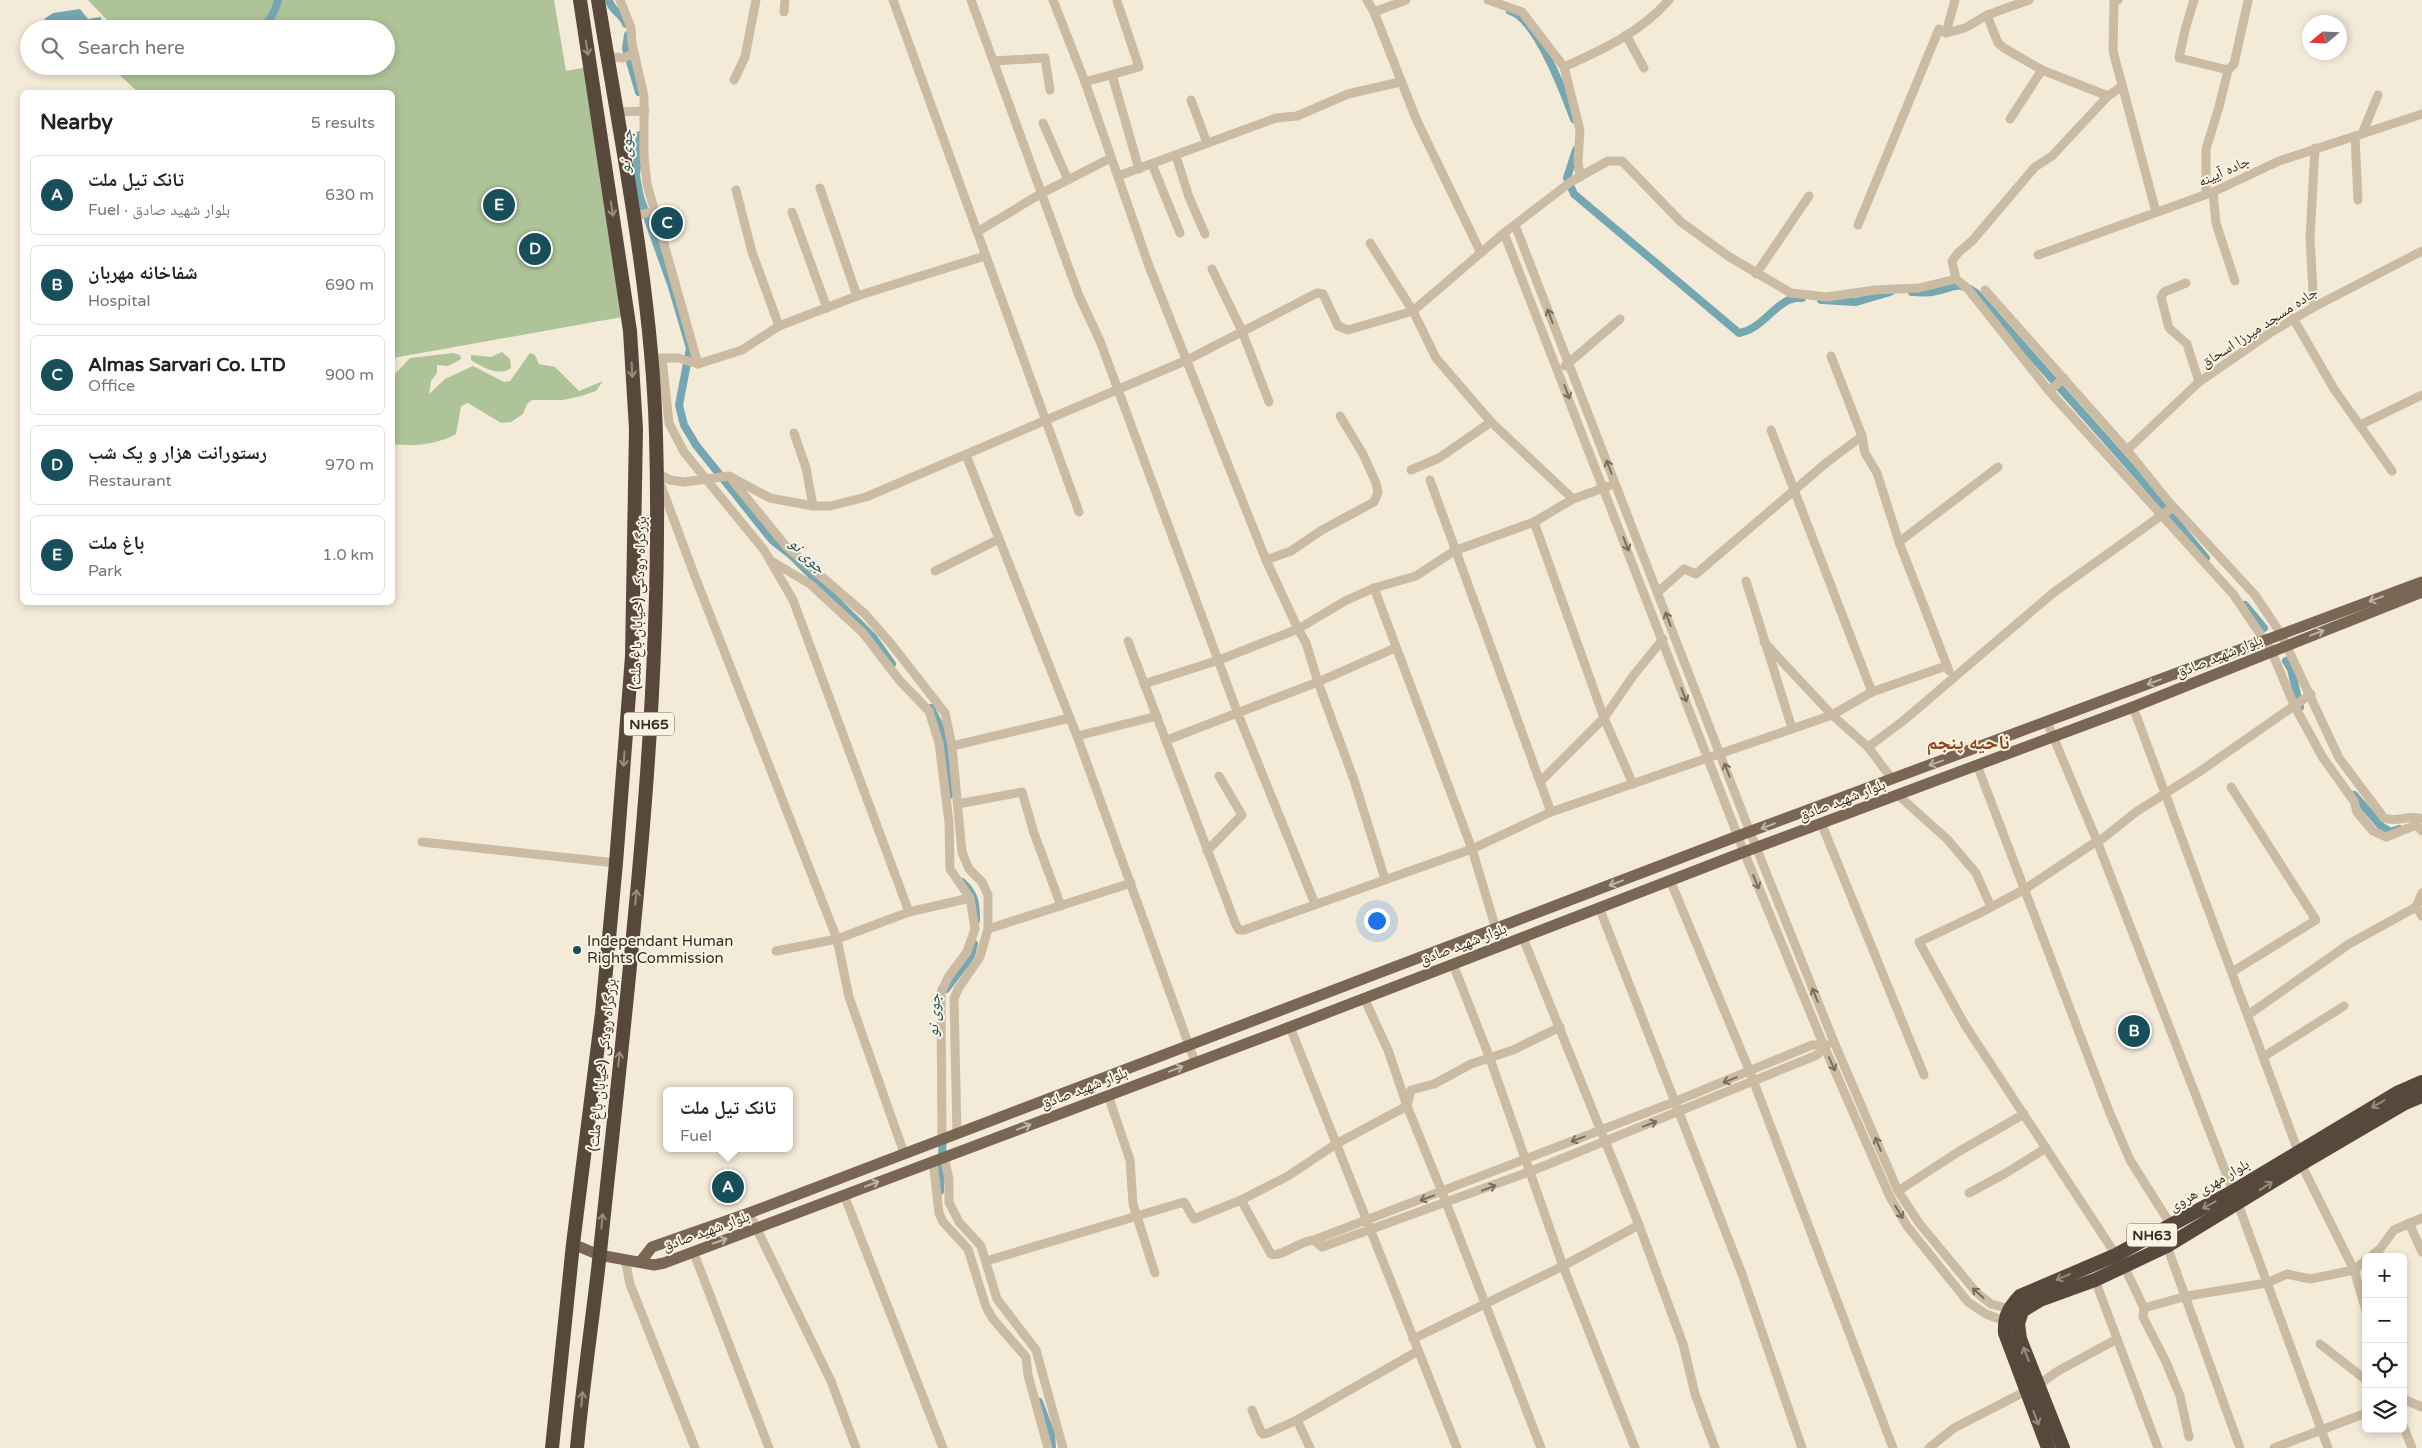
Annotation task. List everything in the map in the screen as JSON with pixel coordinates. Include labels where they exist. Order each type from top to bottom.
[{"type":"highway","name":"بزرگراه رودکی (خیابان باغ ملت)","points":[[552,1448],[573,1244],[602,1013],[632,656],[636,429],[630,331],[580,0]]},
{"type":"highway","name":"بزرگراه رودکی (خیابان باغ ملت)","points":[[577,1448],[639,866],[657,605],[657,358],[643,214],[616,112],[598,0]]},
{"type":"highway","name":"بلوار مهری هروی","points":[[2013,1316],[2020,1296],[2120,1260],[2167,1246],[2235,1198],[2397,1093],[2422,1082]]},
{"type":"highway","name":"بلوار مهری هروی","points":[[2299,1157],[2422,1096]]},
{"type":"highway","name":"بلوار مهری هروی","points":[[2013,1316],[2040,1300],[2095,1280],[2120,1260],[2171,1225],[2235,1198]]},
{"type":"highway","points":[[2013,1316],[2048,1448]]},
{"type":"highway","points":[[2032,1388],[2063,1448]]},
{"type":"main road","name":"بلوار شهید صادق","points":[[2284,640],[2422,582]]},
{"type":"main road","name":"بلوار شهید صادق","points":[[2269,645],[2134,707],[1822,825],[1670,880],[1290,1027],[664,1263],[654,1265],[641,1261],[652,1248],[749,1213],[1738,836],[2046,722],[2422,592]]},
{"type":"main road","points":[[573,1244],[599,1254],[641,1261]]},
{"type":"street","points":[[620,0],[631,28],[629,55],[644,96],[641,111],[646,184],[643,214],[693,363]]},
{"type":"street","points":[[734,80],[745,57],[756,0]]},
{"type":"street","points":[[784,12],[785,0]]},
{"type":"street","points":[[893,0],[1078,512]]},
{"type":"street","points":[[971,0],[1079,296],[1100,341],[1238,714],[1315,904]]},
{"type":"street","points":[[1053,0],[1085,82],[1148,266],[1266,560],[1306,643],[1318,682],[1354,780],[1385,879]]},
{"type":"street","points":[[1366,0],[1374,12],[1400,82],[1480,253]]},
{"type":"street","points":[[1374,12],[1406,0]]},
{"type":"street","points":[[1488,0],[1522,12],[1564,67],[1580,130],[1576,179]]},
{"type":"street","points":[[1564,67],[1612,45],[1657,14],[1669,0]]},
{"type":"street","points":[[1858,225],[1956,0]]},
{"type":"street","points":[[1943,31],[1965,28],[1987,15],[2029,0]]},
{"type":"street","points":[[2118,0],[2114,2],[2113,51],[2121,87],[2156,212]]},
{"type":"street","points":[[2194,0],[2180,46],[2179,58],[2228,70]]},
{"type":"street","points":[[1085,82],[1139,67],[1117,1]]},
{"type":"street","points":[[2235,281],[2216,224],[2210,193],[2206,149],[2220,107],[2228,70],[2234,64],[2248,1]]},
{"type":"street","points":[[1987,15],[1998,43],[2042,70],[2108,96]]},
{"type":"street","points":[[1626,35],[1644,68]]},
{"type":"street","points":[[607,56],[629,55]]},
{"type":"street","points":[[994,61],[1044,58],[1050,90]]},
{"type":"street","points":[[2010,118],[2042,70]]},
{"type":"street","points":[[1112,75],[1139,169]]},
{"type":"street","points":[[1118,176],[1276,118],[1297,116],[1348,94],[1400,82]]},
{"type":"street","points":[[2121,87],[2108,96],[2052,156],[2035,167],[1972,241],[1958,253],[1952,261],[1956,280],[1968,289],[2049,391],[2220,577],[2269,645],[2301,701],[2339,758],[2384,818],[2394,822],[2414,816],[2422,819]]},
{"type":"street","points":[[2358,200],[2358,135],[2378,95]]},
{"type":"street","points":[[1191,100],[1207,143]]},
{"type":"street","points":[[616,112],[641,111]]},
{"type":"street","name":"جاده آیینه","points":[[2038,255],[2210,193],[2279,161],[2422,114]]},
{"type":"street","points":[[1043,123],[1068,180]]},
{"type":"street","points":[[2314,307],[2310,239],[2315,148]]},
{"type":"street","points":[[1176,156],[1189,197],[1205,234]]},
{"type":"street","points":[[977,232],[1042,194],[1110,158]]},
{"type":"street","points":[[657,473],[677,481],[708,480],[729,476],[770,498],[813,506],[830,506],[866,497],[1187,360],[1320,292],[1338,326],[1348,330],[1413,311],[1504,233],[1576,179],[1608,161],[1622,161],[1681,222],[1756,274],[1791,294],[1827,298],[1876,290],[1919,288],[1956,280]]},
{"type":"street","points":[[1152,164],[1180,233]]},
{"type":"street","points":[[820,188],[857,296]]},
{"type":"street","points":[[736,190],[752,252],[779,326]]},
{"type":"street","points":[[1756,274],[1809,196]]},
{"type":"street","points":[[792,212],[827,308]]},
{"type":"street","points":[[1515,225],[1756,848],[1834,1042],[1898,1191],[1920,1223],[1976,1292],[1991,1304],[2013,1316]]},
{"type":"street","points":[[1504,233],[1744,852],[1824,1046],[1890,1197],[1907,1226],[1968,1302],[1986,1314],[2013,1316]]},
{"type":"street","points":[[1370,243],[1413,311],[1436,358],[1491,422],[1573,500]]},
{"type":"street","name":"جاده مسجد ميرزا اسحاق","points":[[2126,450],[2199,382],[2293,318],[2422,252]]},
{"type":"street","points":[[909,912],[793,600],[773,562],[684,452],[669,423],[657,358],[678,358],[693,363],[742,350],[779,326],[857,296],[985,256]]},
{"type":"street","points":[[1212,269],[1242,331],[1269,402]]},
{"type":"street","points":[[2186,283],[2164,292],[2161,297],[2169,328],[2187,344],[2199,382]]},
{"type":"street","points":[[1985,290],[2064,378],[2172,507],[2255,595],[2284,640],[2301,701],[2323,758],[2354,801],[2357,812],[2373,831],[2386,838],[2416,825],[2422,831]]},
{"type":"street","points":[[2293,318],[2334,389],[2392,471]]},
{"type":"street","points":[[1558,369],[1569,364],[1620,320]]},
{"type":"street","points":[[1832,356],[1862,436],[1864,453],[1877,473],[1899,542],[1952,678]]},
{"type":"street","points":[[2049,391],[2064,378]]},
{"type":"street","points":[[2360,425],[2422,395]]},
{"type":"street","points":[[1266,560],[1291,551],[1322,530],[1374,502],[1378,492],[1376,483],[1363,454],[1340,416]]},
{"type":"street","points":[[1411,470],[1439,458],[1491,422]]},
{"type":"street","points":[[1771,430],[1872,692]]},
{"type":"street","points":[[794,433],[806,468],[813,506]]},
{"type":"street","points":[[1658,592],[1684,569],[1696,574],[1793,491],[1862,436]]},
{"type":"street","points":[[966,455],[1077,736],[1195,1062]]},
{"type":"street","points":[[1899,542],[1998,467]]},
{"type":"street","points":[[657,473],[694,574],[837,939],[849,997],[904,1154]]},
{"type":"street","points":[[729,476],[786,546],[865,614],[892,644],[941,705],[945,713],[952,746],[964,861],[982,882],[988,895],[988,929],[980,957],[958,989],[954,999],[956,1134]]},
{"type":"street","points":[[1430,480],[1454,551],[1542,781],[1551,812]]},
{"type":"street","points":[[1144,684],[1219,660],[1298,629],[1345,601],[1374,588],[1416,576],[1454,551],[1534,522],[1573,500],[1615,483]]},
{"type":"street","points":[[1868,747],[1903,721],[2053,593],[2172,507]]},
{"type":"street","points":[[1534,522],[1604,718],[1633,784]]},
{"type":"street","points":[[935,571],[999,539]]},
{"type":"street","points":[[773,562],[810,584],[863,633],[900,681],[929,711],[939,743],[948,812],[950,869],[970,898],[975,930],[967,952],[949,976],[941,992],[942,1139]]},
{"type":"street","points":[[1746,581],[1792,728]]},
{"type":"street","points":[[1374,588],[1472,849],[1501,946]]},
{"type":"street","points":[[1542,781],[1604,718],[1632,676],[1663,639]]},
{"type":"street","points":[[1128,641],[1167,740],[1207,851],[1239,930],[1244,930],[1472,849],[1551,812],[1832,715],[1872,692],[1946,666]]},
{"type":"street","points":[[1764,642],[1832,715],[1868,747],[1892,779]]},
{"type":"street","points":[[1167,740],[1318,682],[1395,648]]},
{"type":"street","points":[[2188,1437],[2180,1396],[2166,1362],[2143,1318],[2144,1308],[2120,1260],[1965,1025],[1919,942],[1991,908],[2025,889],[2097,842],[2136,812],[2166,794],[2301,701]]},
{"type":"street","points":[[2134,707],[2299,1157],[2354,1270],[2362,1298]]},
{"type":"street","points":[[1077,736],[1157,716]]},
{"type":"street","points":[[952,746],[1070,718]]},
{"type":"street","points":[[2046,722],[2097,842],[2235,1198],[2328,1448]]},
{"type":"street","points":[[1977,765],[2109,1111],[2130,1160],[2171,1225]]},
{"type":"street","points":[[1207,851],[1242,815],[1219,776]]},
{"type":"street","points":[[2231,787],[2316,920],[2232,972]]},
{"type":"street","points":[[958,804],[1022,792],[1034,833],[1061,906]]},
{"type":"street","points":[[1898,795],[1947,839],[1976,873],[1991,908]]},
{"type":"street","points":[[1822,825],[1924,1075]]},
{"type":"street","points":[[422,842],[616,863]]},
{"type":"street","points":[[1670,880],[1754,1082],[1893,1448]]},
{"type":"street","points":[[988,929],[1130,883]]},
{"type":"street","points":[[2248,1015],[2349,944],[2416,907],[2422,893]]},
{"type":"street","points":[[776,950],[837,939],[909,912],[970,898]]},
{"type":"street","points":[[1599,907],[1742,1274],[1802,1448]]},
{"type":"street","points":[[2416,907],[2422,916]]},
{"type":"street","points":[[1523,938],[1601,1130],[1683,1344],[1695,1394],[1715,1448]]},
{"type":"street","points":[[1453,964],[1489,1056],[1564,1266],[1635,1448]]},
{"type":"street","points":[[1364,998],[1388,1050],[1407,1106],[1486,1302],[1540,1448]]},
{"type":"street","points":[[2263,1056],[2344,1006]]},
{"type":"street","points":[[1290,1027],[1456,1448]]},
{"type":"street","points":[[986,1262],[1185,1202],[1194,1219],[1241,1200],[1288,1176],[1336,1144],[1407,1106],[1411,1090],[1434,1084],[1471,1064],[1489,1056],[1513,1050],[1560,1027]]},
{"type":"street","points":[[1241,1200],[1274,1256],[1306,1240],[1314,1240],[1442,1192],[1750,1072],[1812,1045],[1824,1046],[1834,1042]]},
{"type":"street","points":[[1314,1240],[1322,1248],[1529,1172],[1817,1056],[1824,1046]]},
{"type":"street","points":[[1108,1095],[1130,1160],[1133,1204],[1155,1274]]},
{"type":"street","points":[[1898,1191],[1958,1152],[2024,1114]]},
{"type":"street","points":[[1969,1192],[2006,1173],[2046,1148]]},
{"type":"street","points":[[939,1159],[949,1179],[949,1202],[958,1222],[981,1246],[997,1298],[1036,1350],[1063,1448]]},
{"type":"street","points":[[939,1159],[940,1213],[944,1222],[968,1249],[986,1307],[993,1319],[1026,1357],[1028,1375],[1048,1448]]},
{"type":"street","points":[[844,1195],[943,1448]]},
{"type":"street","points":[[749,1213],[755,1229],[831,1381],[856,1448]]},
{"type":"street","points":[[2375,1253],[2394,1230],[2422,1218]]},
{"type":"street","points":[[2410,1223],[2422,1252]]},
{"type":"street","points":[[1414,1339],[1486,1302],[1564,1266],[1638,1225]]},
{"type":"street","points":[[2167,1246],[2187,1296],[2240,1448]]},
{"type":"street","points":[[693,1251],[769,1448]]},
{"type":"street","points":[[625,1258],[630,1284],[694,1448]]},
{"type":"street","points":[[2144,1308],[2187,1296],[2267,1283],[2287,1274],[2310,1279],[2354,1270],[2362,1263]]},
{"type":"street","points":[[2095,1280],[2158,1448]]},
{"type":"street","points":[[1929,1448],[1954,1428],[2032,1388],[2058,1371],[2118,1339]]},
{"type":"street","points":[[2320,1344],[2362,1377]]},
{"type":"street","points":[[1252,1410],[1263,1434],[1298,1420],[1418,1351]]},
{"type":"street","points":[[2407,1401],[2422,1407]]},
{"type":"street","points":[[2274,1448],[2362,1414]]},
{"type":"street","points":[[1298,1420],[1310,1448]]},
{"type":"street","points":[[2406,1433],[2412,1448]]},
{"type":"green space","points":[[88,0],[554,0],[566,71],[587,67],[622,317],[395,358],[395,90],[136,90],[120,75],[395,75],[395,20],[107,20]]},
{"type":"green space","points":[[502,352],[510,359],[511,368],[506,371],[491,370],[471,360],[471,355],[491,357]]},
{"type":"green space","points":[[453,353],[460,355],[461,359],[448,366],[437,365],[437,373],[431,381],[429,394],[445,379],[473,366],[504,382],[510,381],[530,353],[535,355],[539,364],[555,367],[579,391],[603,381],[596,391],[581,396],[563,400],[532,400],[527,404],[523,414],[511,422],[501,423],[468,403],[461,406],[456,434],[425,444],[395,444],[395,374],[410,358]]},
{"type":"water","points":[[80,9],[88,19],[101,17],[101,20],[45,20],[53,13]]},
{"type":"waterway","points":[[269,20],[276,8],[278,0]]},
{"type":"waterway","name":"جوی نو","points":[[609,0],[612,7],[626,24]]},
{"type":"waterway","points":[[1510,11],[1520,17],[1530,27],[1539,42],[1557,76],[1574,119]]},
{"type":"waterway","name":"جوی نو","points":[[628,35],[626,48],[639,92]]},
{"type":"waterway","name":"جوی نو","points":[[640,135],[636,176],[640,197],[672,287],[690,348],[679,405],[684,425],[696,445],[772,540],[791,555],[873,637],[892,664]]},
{"type":"waterway","points":[[1576,150],[1567,178],[1574,194],[1739,333],[1756,325],[1778,307],[1793,298],[1802,298]]},
{"type":"waterway","points":[[1912,292],[1932,292],[1959,286],[1976,293],[2139,477],[2206,558]]},
{"type":"waterway","points":[[1821,300],[1856,302],[1890,292]]},
{"type":"waterway","points":[[2245,605],[2264,628]]},
{"type":"waterway","points":[[2286,661],[2291,669],[2300,707]]},
{"type":"waterway","name":"جوی نو","points":[[931,708],[946,739],[949,795]]},
{"type":"waterway","points":[[2354,795],[2382,827],[2391,832],[2399,829]]},
{"type":"waterway","name":"جوی نو","points":[[962,882],[974,899],[976,920]]},
{"type":"waterway","name":"جوی نو","points":[[946,989],[971,956],[974,944]]},
{"type":"waterway","points":[[940,1191],[943,1135]]},
{"type":"waterway","points":[[1039,1402],[1051,1434],[1052,1448]]},
{"type":"place","name":"باغ ملت","points":[[499,205]]},
{"type":"place","name":"Almas Sarvari Co. LTD","points":[[667,223]]},
{"type":"place","name":"رستورانت هزار و یک شب","points":[[535,249]]},
{"type":"place","name":"Independant Human Rights Commission","points":[[577,950]]},
{"type":"place","name":"شفاخانه مهربان","points":[[2134,1031]]},
{"type":"place","name":"تانک تیل ملت","points":[[728,1187]]},
{"type":"district","name":"ناحیه پنجم","points":[[1968,742]]}]
